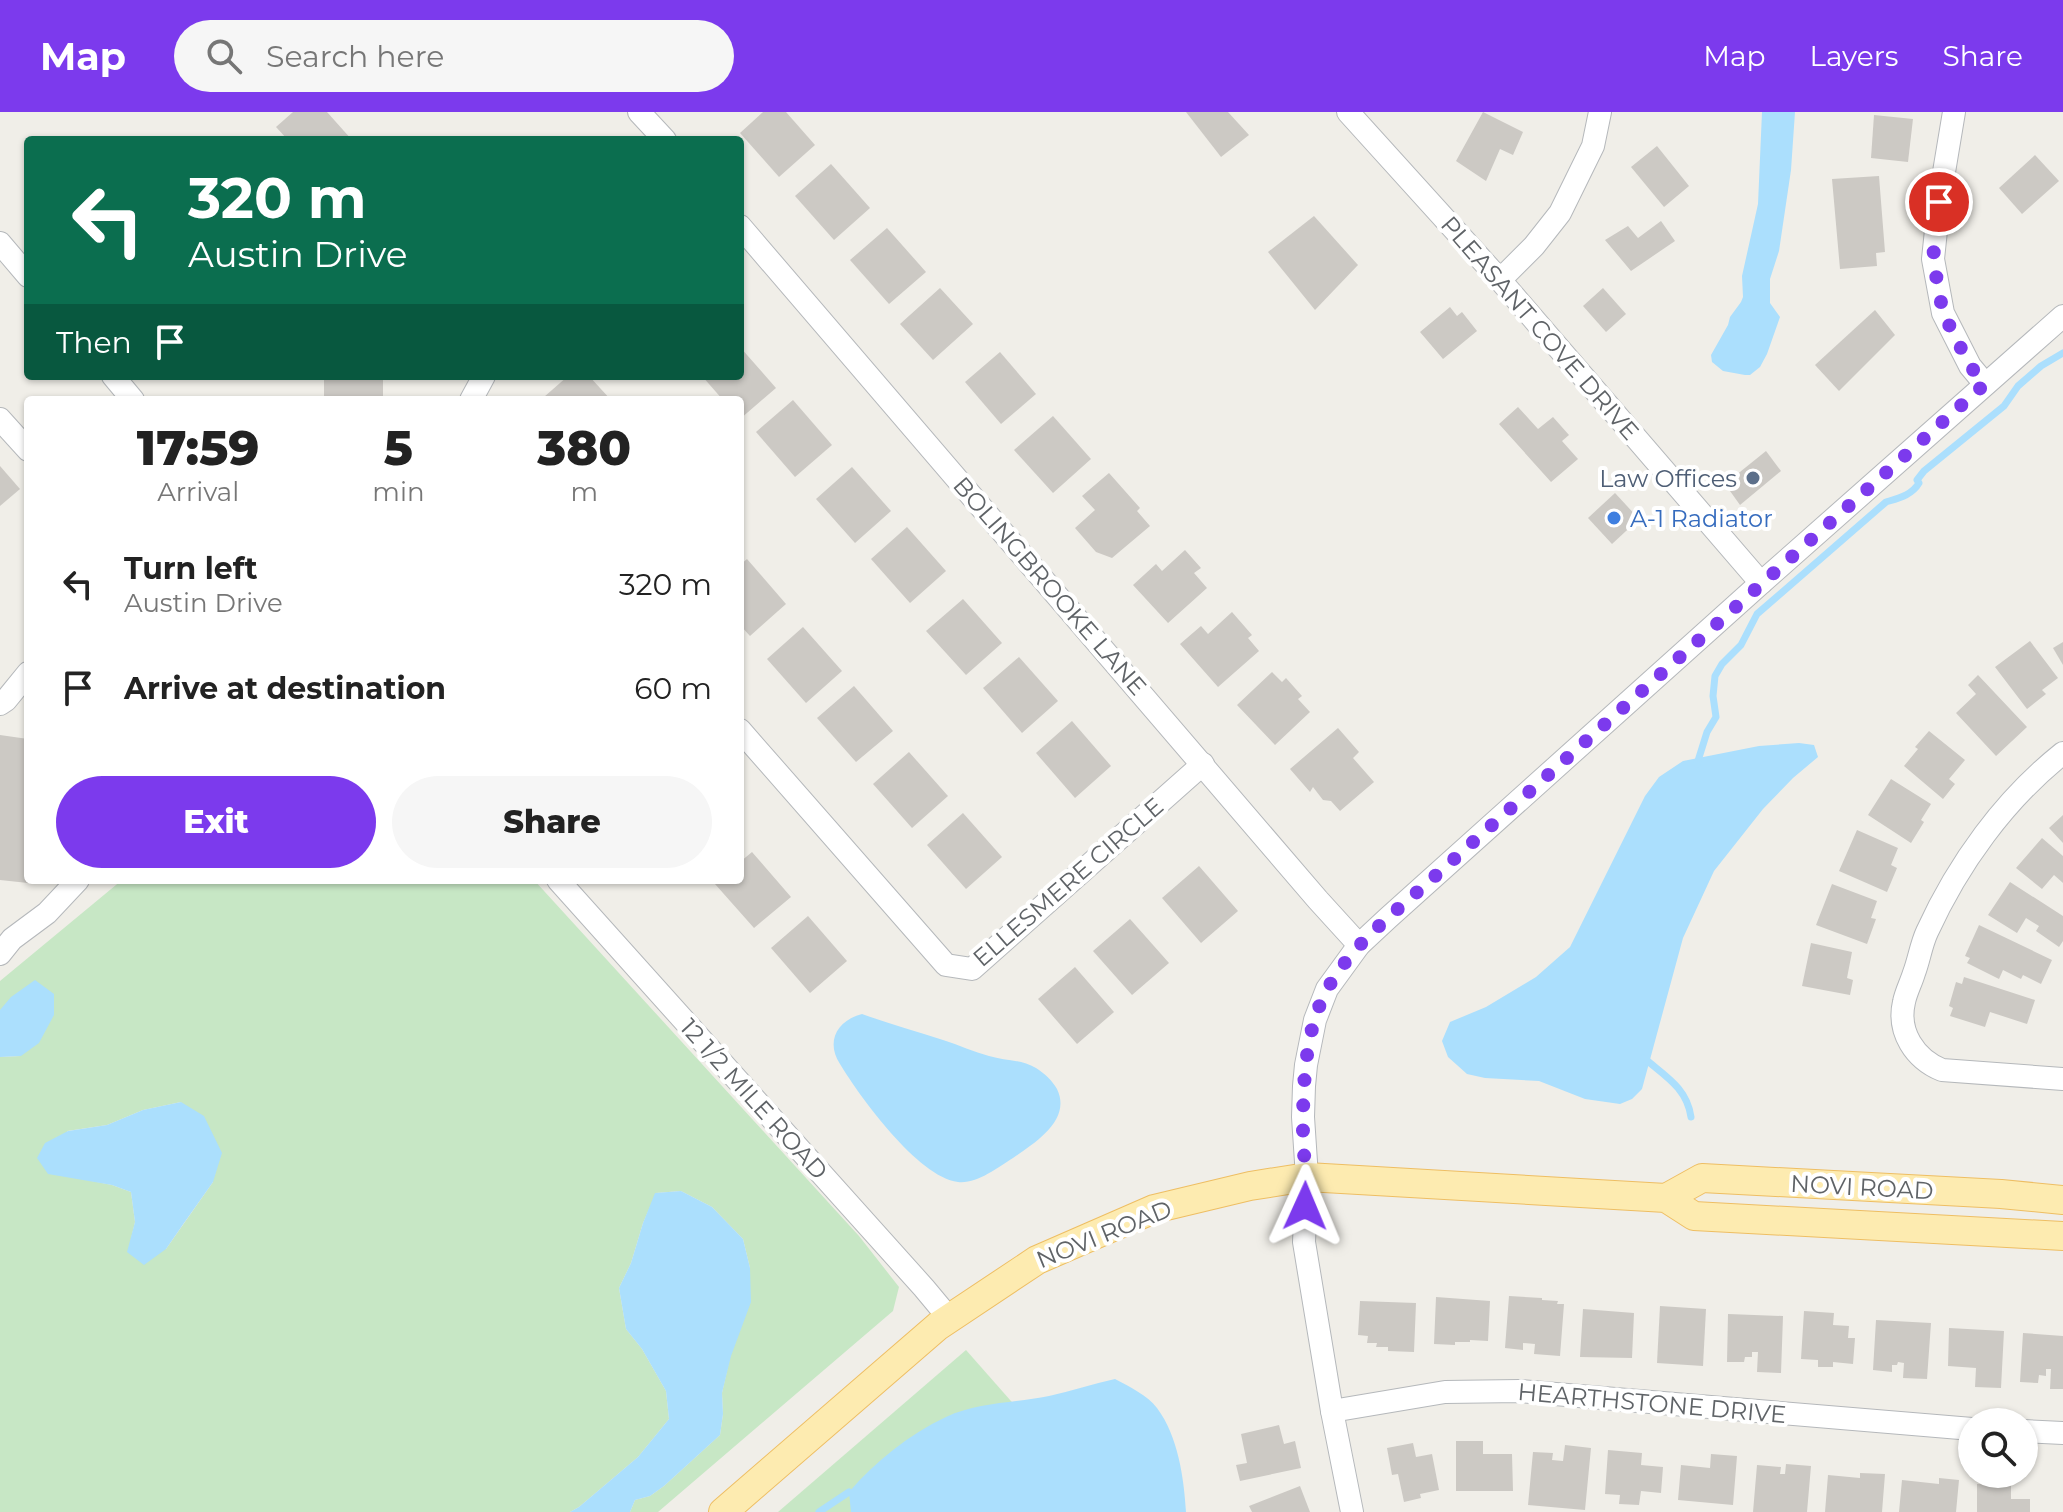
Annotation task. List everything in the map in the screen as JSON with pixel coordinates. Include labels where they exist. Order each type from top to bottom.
[{"type":"main road","name":"NOVI ROAD","points":[[723,1512],[949,1318],[1037,1260],[1154,1209],[1250,1186],[1307,1177],[1666,1198],[1694,1216],[2063,1236]]},
{"type":"main road","name":"NOVI ROAD","points":[[1666,1198],[1702,1178],[2063,1200]]},
{"type":"street","points":[[639,112],[661,136]]},
{"type":"street","name":"PLEASANT COVE DRIVE","points":[[1348,112],[1500,280],[1761,583]]},
{"type":"street","points":[[1500,280],[1534,246],[1560,213],[1593,146],[1600,112]]},
{"type":"street","points":[[1954,112],[1933,259],[1943,313],[1970,366],[1985,384]]},
{"type":"street","name":"BOLINGBROOKE LANE","points":[[744,231],[1359,945]]},
{"type":"street","points":[[0,243],[24,271]]},
{"type":"street","points":[[1352,1512],[1304,1242],[1307,1177],[1303,1117],[1306,1065],[1315,1020],[1327,989],[1359,945],[2063,316]]},
{"type":"street","points":[[116,380],[130,396]]},
{"type":"street","points":[[0,419],[24,446]]},
{"type":"street","points":[[0,704],[24,678]]},
{"type":"street","name":"ELLESMERE CIRCLE","points":[[744,735],[946,965],[972,969],[1203,764]]},
{"type":"street","points":[[2063,753],[2026,786],[1963,864],[1926,934],[1902,1012],[1905,1035],[1915,1052],[1931,1066],[1942,1070],[2063,1071]]},
{"type":"street","points":[[4,939],[47,913],[74,884]]},
{"type":"street","name":"12 1/2 MILE ROAD","points":[[562,884],[949,1318]]},
{"type":"street","name":"HEARTHSTONE DRIVE","points":[[1332,1411],[1445,1392],[1520,1391],[1958,1428]]},
{"type":"street","points":[[2038,1432],[2063,1433]]},
{"type":"green space","points":[[117,884],[538,884],[859,1236],[899,1287],[893,1311],[658,1512],[630,1512],[635,1500],[650,1496],[664,1486],[720,1435],[722,1393],[750,1268],[743,1239],[712,1207],[681,1191],[656,1193],[619,1288],[626,1329],[642,1349],[666,1391],[669,1419],[638,1457],[570,1512],[0,1512],[0,1057],[21,1056],[0,1010],[0,981]],"holes":[[[181,1102],[213,1182],[166,1249],[128,1252],[135,1222],[131,1192],[82,1179],[67,1131],[107,1125],[143,1110]]]},
{"type":"green space","points":[[966,1350],[1109,1512],[778,1512]]},
{"type":"water","points":[[1762,112],[1795,112],[1791,170],[1779,251],[1770,279],[1770,303],[1780,317],[1760,367],[1745,375],[1723,371],[1712,362],[1711,355],[1743,297],[1742,276],[1758,204]]},
{"type":"water","points":[[1814,745],[1818,757],[1763,809],[1714,871],[1683,938],[1642,1089],[1632,1099],[1620,1104],[1585,1099],[1539,1081],[1467,1074],[1448,1057],[1442,1041],[1450,1022],[1486,1007],[1536,977],[1570,947],[1645,796],[1659,777],[1683,761],[1759,746]]},
{"type":"water","points":[[35,980],[54,994],[54,1015],[39,1043],[21,1056],[0,1057],[0,1010],[11,997]]},
{"type":"water","points":[[862,1014],[995,1058],[1036,1068],[1057,1089],[1060,1111],[1049,1130],[987,1174],[965,1182],[942,1177],[908,1151],[892,1134],[840,1064],[834,1047],[836,1033],[846,1021]]},
{"type":"water","points":[[181,1102],[204,1116],[222,1153],[213,1182],[166,1249],[144,1265],[127,1252],[135,1222],[131,1192],[112,1185],[48,1174],[37,1158],[45,1143],[68,1131],[107,1125],[143,1110]]},
{"type":"water","points":[[681,1191],[712,1207],[743,1239],[750,1268],[751,1302],[731,1356],[722,1393],[720,1435],[664,1486],[650,1496],[635,1500],[630,1512],[570,1512],[638,1457],[669,1419],[666,1391],[642,1349],[626,1329],[619,1288],[655,1193]]},
{"type":"water","points":[[1115,1379],[1148,1399],[1164,1419],[1179,1458],[1186,1512],[851,1512],[849,1492],[893,1450],[932,1424],[971,1408],[1049,1396]]},
{"type":"building","points":[[293,112],[327,112],[348,136],[284,136],[276,127]]},
{"type":"building","points":[[763,112],[786,112],[815,145],[779,177],[740,133]]},
{"type":"building","points":[[1186,112],[1228,112],[1249,135],[1221,157]]},
{"type":"building","points":[[1483,112],[1523,132],[1513,155],[1500,149],[1486,181],[1456,161]]},
{"type":"building","points":[[1874,115],[1913,119],[1908,162],[1871,158]]},
{"type":"building","points":[[1657,146],[1689,186],[1664,207],[1631,167]]},
{"type":"building","points":[[2035,155],[2059,181],[2022,214],[1999,188]]},
{"type":"building","points":[[831,164],[870,208],[834,240],[795,196]]},
{"type":"building","points":[[1879,176],[1885,252],[1876,253],[1877,266],[1840,269],[1832,179]]},
{"type":"building","points":[[1314,216],[1358,265],[1315,310],[1268,252]]},
{"type":"building","points":[[1661,221],[1675,241],[1631,271],[1605,240],[1628,226],[1638,238]]},
{"type":"building","points":[[887,228],[926,272],[889,304],[850,260]]},
{"type":"building","points":[[940,288],[973,324],[933,360],[900,324]]},
{"type":"building","points":[[1603,288],[1626,314],[1606,332],[1583,306]]},
{"type":"building","points":[[1450,307],[1457,316],[1462,312],[1477,331],[1443,359],[1420,332]]},
{"type":"building","points":[[1875,310],[1895,335],[1839,391],[1815,365]]},
{"type":"building","points":[[744,352],[776,388],[744,416],[744,396],[720,396],[706,380],[744,380]]},
{"type":"building","points":[[1000,352],[1036,394],[1001,424],[965,382]]},
{"type":"building","points":[[324,380],[383,380],[383,396],[324,396]]},
{"type":"building","points":[[563,380],[593,380],[607,396],[545,396]]},
{"type":"building","points":[[793,400],[832,445],[795,477],[756,432]]},
{"type":"building","points":[[1518,407],[1538,429],[1553,417],[1569,435],[1562,441],[1578,459],[1551,482],[1499,424]]},
{"type":"building","points":[[1053,416],[1091,459],[1053,493],[1014,450]]},
{"type":"building","name":"Law Offices","points":[[1766,451],[1781,471],[1740,505],[1725,484]]},
{"type":"building","points":[[0,466],[20,489],[0,506]]},
{"type":"building","points":[[852,467],[891,511],[855,543],[816,499]]},
{"type":"building","points":[[1109,473],[1140,508],[1137,511],[1150,526],[1112,558],[1096,552],[1075,528],[1095,510],[1082,496]]},
{"type":"building","name":"A-1 Radiator","points":[[1615,493],[1639,519],[1612,544],[1588,518]]},
{"type":"building","points":[[907,527],[946,571],[910,603],[871,559]]},
{"type":"building","points":[[1185,550],[1201,568],[1194,573],[1207,588],[1168,623],[1133,585],[1156,564],[1162,571]]},
{"type":"building","points":[[747,559],[786,604],[750,636],[744,629],[744,562]]},
{"type":"building","points":[[963,599],[1002,643],[966,675],[926,631]]},
{"type":"building","points":[[1232,612],[1252,635],[1248,638],[1259,651],[1218,687],[1180,644],[1201,626],[1208,634]]},
{"type":"building","points":[[803,627],[842,671],[806,703],[767,659]]},
{"type":"building","points":[[2030,641],[2058,678],[2042,690],[2046,694],[2027,709],[1995,667]]},
{"type":"building","points":[[2063,642],[2063,665],[2053,648]]},
{"type":"building","points":[[1019,657],[1058,701],[1022,733],[983,688]]},
{"type":"building","points":[[1272,672],[1282,682],[1286,678],[1302,696],[1298,699],[1310,712],[1275,745],[1237,705]]},
{"type":"building","points":[[1978,675],[2027,727],[1996,756],[1956,713],[1976,694],[1968,685]]},
{"type":"building","points":[[854,686],[893,731],[856,762],[817,718]]},
{"type":"building","points":[[1072,721],[1111,766],[1075,798],[1036,753]]},
{"type":"building","points":[[1338,728],[1359,752],[1353,758],[1374,782],[1340,811],[1331,801],[1323,800],[1313,787],[1310,792],[1290,769]]},
{"type":"building","points":[[1929,731],[1965,760],[1949,779],[1955,784],[1943,799],[1904,766]]},
{"type":"building","points":[[0,735],[24,738],[24,883],[0,880]]},
{"type":"building","points":[[909,752],[948,796],[912,828],[873,784]]},
{"type":"building","points":[[1891,779],[1931,804],[1911,843],[1868,815]]},
{"type":"building","points":[[963,813],[1002,857],[966,889],[927,845]]},
{"type":"building","points":[[2063,815],[2063,843],[2049,828]]},
{"type":"building","points":[[1857,830],[1898,848],[1891,865],[1897,868],[1887,892],[1839,871]]},
{"type":"building","points":[[2042,838],[2063,856],[2063,883],[2054,875],[2042,889],[2016,868]]},
{"type":"building","points":[[752,852],[791,897],[754,928],[715,884],[744,884],[744,859]]},
{"type":"building","points":[[1199,866],[1238,911],[1201,943],[1162,898]]},
{"type":"building","points":[[2010,882],[2063,916],[2063,941],[2059,947],[2036,931],[2039,926],[2026,918],[2017,933],[1988,915]]},
{"type":"building","points":[[1832,884],[1877,901],[1871,918],[1876,919],[1867,944],[1816,925]]},
{"type":"building","points":[[808,916],[847,961],[810,993],[771,948]]},
{"type":"building","points":[[1130,919],[1169,963],[1132,995],[1093,951]]},
{"type":"building","points":[[1979,925],[2052,960],[2041,984],[2003,970],[1999,979],[1967,963],[1970,958],[1965,956]]},
{"type":"building","points":[[1811,943],[1852,952],[1847,978],[1853,980],[1850,995],[1802,986]]},
{"type":"building","points":[[1075,967],[1114,1012],[1077,1044],[1038,999]]},
{"type":"building","points":[[1964,977],[2035,1000],[2027,1024],[1990,1012],[1985,1027],[1950,1016],[1953,1008],[1949,1006],[1956,982],[1962,984]]},
{"type":"building","points":[[1509,1296],[1542,1298],[1564,1304],[1560,1356],[1534,1354],[1535,1344],[1523,1343],[1523,1350],[1505,1348]]},
{"type":"building","points":[[1436,1297],[1490,1301],[1488,1341],[1434,1344]]},
{"type":"building","points":[[1360,1301],[1416,1303],[1414,1352],[1388,1351],[1388,1347],[1367,1343],[1368,1336],[1358,1335]]},
{"type":"building","points":[[1660,1306],[1706,1309],[1703,1366],[1657,1363]]},
{"type":"building","points":[[1583,1309],[1634,1313],[1632,1358],[1580,1357]]},
{"type":"building","points":[[1804,1311],[1834,1313],[1833,1325],[1849,1326],[1848,1338],[1855,1338],[1853,1364],[1833,1362],[1833,1367],[1818,1367],[1818,1360],[1801,1359]]},
{"type":"building","points":[[1728,1314],[1783,1316],[1781,1373],[1757,1372],[1758,1352],[1752,1352],[1752,1357],[1745,1357],[1744,1362],[1727,1362]]},
{"type":"building","points":[[1876,1320],[1931,1323],[1927,1379],[1903,1378],[1904,1363],[1898,1362],[1892,1365],[1892,1372],[1873,1370]]},
{"type":"building","points":[[1949,1328],[2004,1331],[2001,1388],[1975,1387],[1976,1368],[1948,1366]]},
{"type":"building","points":[[2023,1333],[2063,1336],[2063,1389],[2050,1389],[2051,1369],[2046,1369],[2046,1376],[2039,1375],[2038,1383],[2020,1382]]},
{"type":"building","points":[[1279,1425],[1284,1444],[1295,1441],[1301,1468],[1240,1481],[1236,1465],[1247,1463],[1241,1434]]},
{"type":"building","points":[[1456,1441],[1483,1441],[1483,1454],[1512,1454],[1513,1491],[1456,1491]]},
{"type":"building","points":[[1413,1443],[1416,1457],[1432,1454],[1439,1490],[1404,1502],[1398,1474],[1392,1475],[1387,1448]]},
{"type":"building","points":[[1565,1445],[1591,1448],[1585,1510],[1528,1505],[1533,1452],[1553,1453],[1552,1460],[1563,1461]]},
{"type":"building","points":[[1608,1450],[1642,1453],[1641,1465],[1663,1467],[1661,1493],[1641,1491],[1639,1505],[1619,1504],[1620,1495],[1605,1494]]},
{"type":"building","points":[[1711,1454],[1737,1456],[1733,1505],[1678,1500],[1681,1465],[1710,1468]]},
{"type":"building","points":[[1786,1464],[1811,1466],[1807,1512],[1753,1512],[1757,1465],[1781,1467],[1780,1474],[1785,1474]]},
{"type":"building","points":[[1860,1473],[1885,1474],[1882,1512],[1825,1512],[1828,1475],[1860,1478]]},
{"type":"building","points":[[1939,1478],[1958,1480],[1956,1512],[1899,1512],[1902,1480],[1939,1484]]},
{"type":"building","points":[[1300,1486],[1310,1512],[1252,1512],[1249,1506]]},
{"type":"building","points":[[1977,1488],[2011,1488],[2011,1499],[2030,1499],[2030,1512],[1977,1512]]},
{"type":"waterway","points":[[1697,764],[1707,732],[1716,717],[1713,696],[1715,676],[1741,645],[1757,614],[1886,502],[1913,490],[1924,471],[2004,406],[2018,386],[2041,366],[2063,353]]},
{"type":"waterway","points":[[1644,1058],[1680,1090],[1691,1117]]},
{"type":"waterway","points":[[819,1512],[849,1492]]},
{"type":"place","name":"Law Offices","points":[[1753,478]]},
{"type":"place","name":"A-1 Radiator","points":[[1614,518]]},
{"type":"route","points":[[1305,1206],[1307,1177],[1303,1117],[1309,1044],[1322,999],[1359,945],[1985,384],[1970,366],[1943,313],[1933,259],[1939,202]]}]
